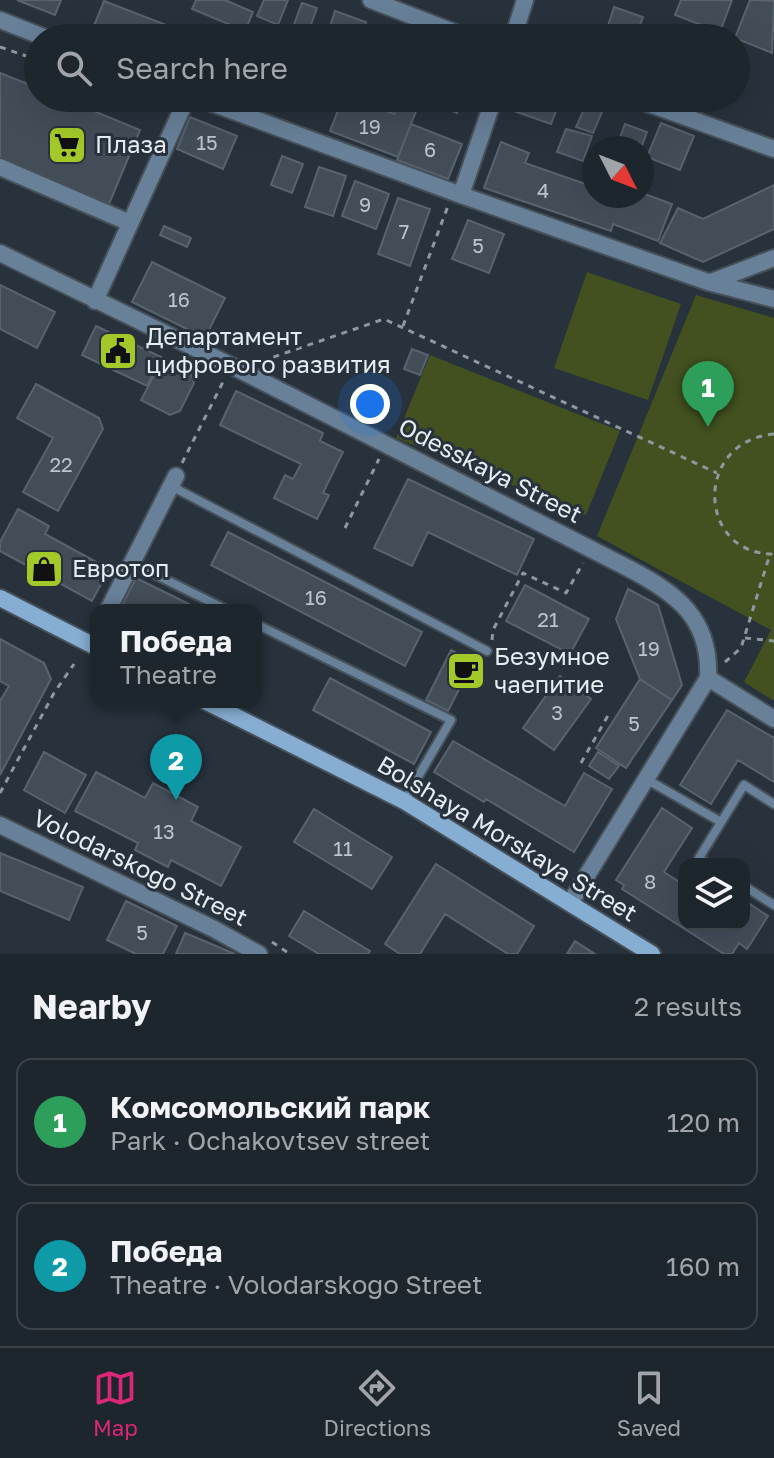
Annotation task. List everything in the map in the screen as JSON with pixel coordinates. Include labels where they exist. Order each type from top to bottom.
[{"type":"main road","points":[[0,598],[90,640]]},
{"type":"main road","name":"Bolshaya Morskaya Street","points":[[219,708],[404,801],[652,954]]},
{"type":"street","points":[[371,0],[433,24]]},
{"type":"street","points":[[517,24],[525,0]]},
{"type":"street","points":[[0,20],[24,29]]},
{"type":"street","points":[[95,301],[181,112]]},
{"type":"street","points":[[236,112],[710,283],[774,299]]},
{"type":"street","points":[[457,194],[489,112]]},
{"type":"street","points":[[672,112],[774,149]]},
{"type":"street","points":[[0,167],[130,223]]},
{"type":"street","name":"Odesskaya Street","points":[[0,253],[235,368],[663,586],[691,614],[703,633],[709,655],[708,678]]},
{"type":"street","points":[[710,283],[774,258]]},
{"type":"street","points":[[111,604],[173,481]]},
{"type":"street","points":[[570,903],[708,678],[774,719]]},
{"type":"street","name":"Volodarskogo Street","points":[[0,825],[259,954]]},
{"type":"lane","points":[[173,481],[489,647]]},
{"type":"lane","points":[[132,563],[215,604]]},
{"type":"lane","points":[[262,627],[451,720],[404,801]]},
{"type":"lane","points":[[645,778],[721,822]]},
{"type":"lane","points":[[699,858],[744,785],[774,804]]},
{"type":"lane","points":[[750,890],[774,905]]},
{"type":"path","points":[[0,47],[24,55]]},
{"type":"path","points":[[403,326],[457,194]]},
{"type":"path","points":[[173,481],[235,368],[384,319],[717,473]]},
{"type":"path","points":[[708,678],[741,648],[772,554],[743,546],[723,527],[715,510],[713,491],[717,473],[727,456],[741,443],[759,435],[774,434]]},
{"type":"path","points":[[345,528],[386,445]]},
{"type":"path","points":[[489,647],[493,630],[523,573],[566,593],[590,549]]},
{"type":"path","points":[[745,638],[774,641]]},
{"type":"path","points":[[0,793],[54,693],[74,664]]},
{"type":"path","points":[[581,763],[610,712]]},
{"type":"green space","points":[[587,272],[681,304],[648,400],[554,368]]},
{"type":"green space","points":[[696,295],[774,318],[774,701],[744,682],[771,630],[597,536]]},
{"type":"green space","points":[[430,355],[620,431],[586,515],[396,438]]},
{"type":"building","points":[[17,0],[61,0],[55,15]]},
{"type":"building","points":[[196,0],[225,0],[253,12],[248,24],[228,24],[192,9]]},
{"type":"building","points":[[264,0],[288,0],[278,24],[257,16]]},
{"type":"building","points":[[681,0],[732,0],[723,24],[699,24],[675,15]]},
{"type":"building","points":[[750,0],[774,1],[772,53],[750,44],[750,24],[741,24]]},
{"type":"building","points":[[104,1],[164,24],[95,24]]},
{"type":"building","points":[[302,3],[317,8],[311,24],[294,24]]},
{"type":"building","points":[[614,7],[643,17],[640,24],[609,24]]},
{"type":"building","points":[[335,11],[366,22],[365,24],[331,24]]},
{"type":"building","name":"Плаза","points":[[0,73],[24,82],[24,112],[96,112],[140,130],[109,204],[0,160]]},
{"type":"building","points":[[337,112],[416,112],[398,157],[330,131]]},
{"type":"building","points":[[517,112],[556,112],[551,124]]},
{"type":"building","points":[[583,112],[602,112],[593,133],[576,127]]},
{"type":"building","points":[[190,117],[237,136],[223,169],[177,149]]},
{"type":"building","points":[[661,123],[694,136],[680,170],[654,160],[654,140]]},
{"type":"building","points":[[411,124],[462,144],[448,179],[397,160]]},
{"type":"building","points":[[625,124],[647,132],[646,136],[620,136]]},
{"type":"building","points":[[566,129],[592,136],[582,136],[582,161],[557,152]]},
{"type":"building","points":[[501,142],[529,153],[525,163],[582,183],[582,208],[654,208],[654,197],[672,204],[658,241],[613,224],[611,231],[484,188]]},
{"type":"building","points":[[282,156],[303,164],[292,193],[271,185]]},
{"type":"building","points":[[319,167],[346,176],[333,216],[305,207]]},
{"type":"building","points":[[355,181],[389,194],[376,229],[342,216]]},
{"type":"building","points":[[774,185],[774,229],[703,262],[660,243],[678,208],[703,219]]},
{"type":"building","points":[[398,198],[430,209],[410,266],[378,254]]},
{"type":"building","points":[[468,220],[504,234],[489,273],[452,259]]},
{"type":"building","points":[[164,226],[191,238],[187,247],[160,235]]},
{"type":"building","points":[[152,262],[225,298],[205,338],[132,302]]},
{"type":"building","points":[[0,285],[55,312],[37,348],[0,329]]},
{"type":"building","points":[[96,326],[161,357],[147,386],[82,355]]},
{"type":"building","points":[[412,349],[428,355],[420,375],[404,369]]},
{"type":"building","points":[[163,358],[191,373],[194,383],[180,411],[170,415],[141,400]]},
{"type":"building","points":[[36,384],[99,418],[103,429],[58,511],[23,492],[53,438],[17,418]]},
{"type":"building","points":[[236,391],[323,433],[320,441],[343,452],[323,493],[329,495],[317,519],[274,498],[285,475],[293,479],[301,464],[220,425]]},
{"type":"building","points":[[408,479],[534,539],[517,575],[428,532],[412,566],[374,548]]},
{"type":"building","points":[[18,509],[49,526],[45,534],[109,569],[92,601],[0,551],[0,542]]},
{"type":"building","points":[[228,532],[422,632],[405,666],[211,565]]},
{"type":"building","points":[[136,578],[189,604],[123,604]]},
{"type":"building","points":[[525,585],[589,619],[570,654],[506,621]]},
{"type":"building","points":[[628,589],[658,605],[682,685],[672,700],[640,679],[616,619]]},
{"type":"building","points":[[0,639],[44,663],[51,679],[0,775],[0,701],[9,686],[0,681]]},
{"type":"building","points":[[451,650],[473,662],[448,711],[426,700]]},
{"type":"building","points":[[560,676],[591,699],[554,750],[523,728]]},
{"type":"building","points":[[330,678],[431,732],[414,764],[313,710]]},
{"type":"building","points":[[640,679],[672,700],[626,768],[596,748]]},
{"type":"building","points":[[727,710],[774,738],[774,782],[738,760],[711,804],[680,785]]},
{"type":"building","points":[[453,741],[565,806],[584,773],[612,789],[574,852],[434,772]]},
{"type":"building","points":[[44,752],[86,775],[65,813],[24,790]]},
{"type":"building","points":[[598,752],[619,766],[609,779],[589,766]]},
{"type":"building","points":[[96,772],[145,798],[153,783],[198,807],[191,821],[241,847],[221,886],[171,860],[168,867],[135,850],[138,843],[75,811]]},
{"type":"building","points":[[662,808],[692,828],[664,872],[678,881],[678,925],[622,889],[624,885],[616,880]]},
{"type":"building","points":[[314,809],[392,857],[372,889],[294,842]]},
{"type":"building","points":[[0,853],[83,887],[69,920],[0,891]]},
{"type":"building","points":[[436,864],[534,926],[517,954],[508,954],[445,914],[420,954],[400,954],[385,944]]},
{"type":"building","points":[[126,901],[177,926],[163,954],[136,954],[107,940]]},
{"type":"building","points":[[750,904],[768,916],[747,949],[739,943],[732,954],[724,954],[686,930],[750,930]]},
{"type":"building","points":[[304,911],[370,951],[368,954],[319,954],[289,936]]},
{"type":"building","points":[[185,933],[235,954],[176,954]]},
{"type":"building","points":[[575,941],[595,954],[567,954]]},
{"type":"place","name":"Плаза","points":[[67,145]]},
{"type":"place","name":"Департамент цифрового развития","points":[[118,351]]},
{"type":"place","name":"Комсомольский парк","points":[[708,427]]},
{"type":"place","name":"Евротоп","points":[[44,569]]},
{"type":"place","name":"Безумное чаепитие","points":[[466,671]]},
{"type":"place","name":"Победа","points":[[176,800]]}]
